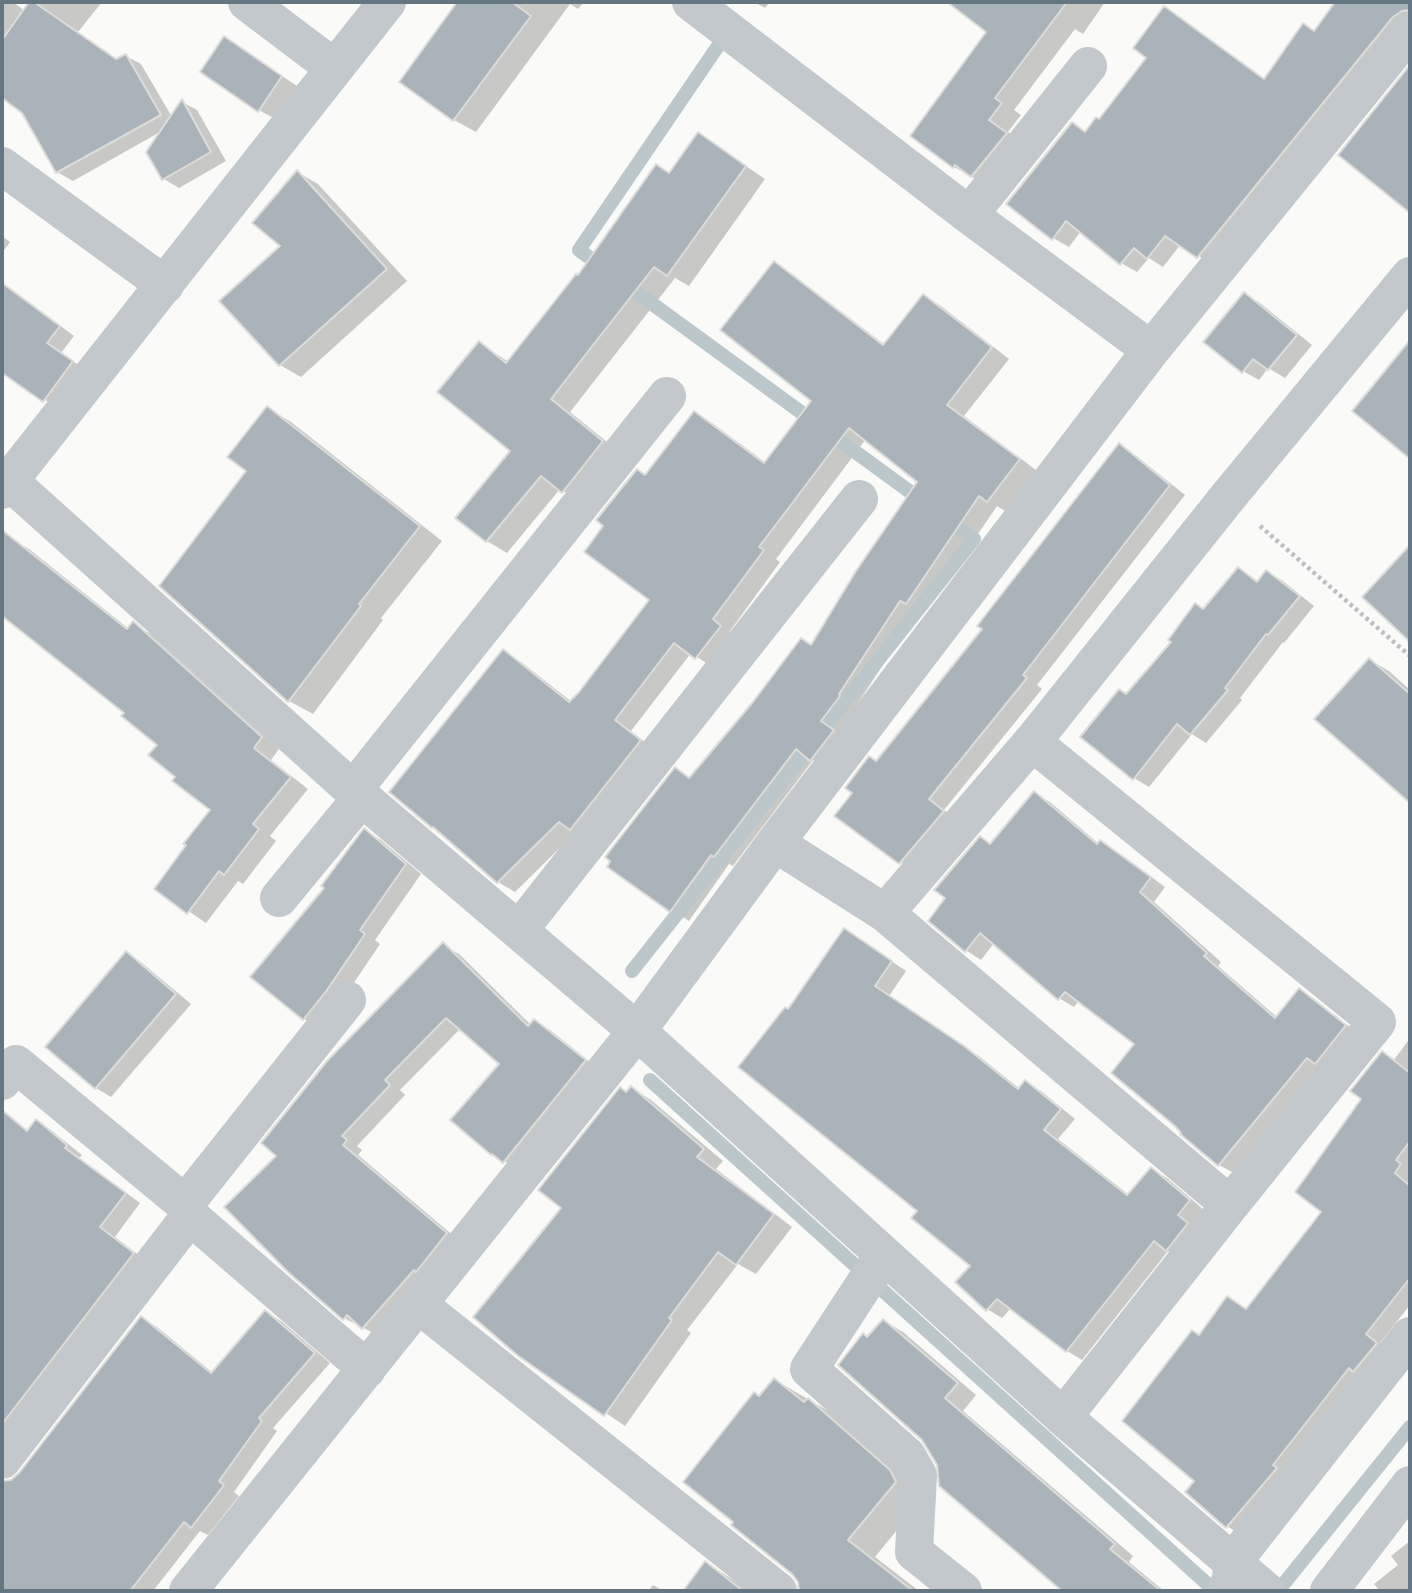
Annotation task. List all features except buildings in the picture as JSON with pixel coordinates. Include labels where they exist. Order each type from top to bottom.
[{"type":"street","points":[[247,2],[333,67]]},
{"type":"street","points":[[387,2],[5,485],[357,794],[637,1031],[1241,1582],[1410,1336]]},
{"type":"street","points":[[691,2],[969,215],[1151,350]]},
{"type":"street","points":[[188,1591],[637,1031],[775,843],[1151,350],[1410,31]]},
{"type":"street","points":[[969,215],[1088,65]]},
{"type":"street","points":[[2,166],[165,285]]},
{"type":"street","points":[[885,914],[1032,742],[1227,498],[1410,276]]},
{"type":"street","points":[[279,898],[667,396]]},
{"type":"street","points":[[519,930],[859,499]]},
{"type":"street","points":[[1032,742],[1377,1022],[1063,1417]]},
{"type":"street","points":[[775,843],[885,914],[1230,1205]]},
{"type":"street","points":[[2,1460],[347,1000]]},
{"type":"street","points":[[2,1081],[16,1064],[367,1369]]},
{"type":"street","points":[[878,1262],[808,1369],[907,1457],[918,1475],[914,1552],[963,1591]]},
{"type":"street","points":[[419,1305],[778,1591]]},
{"type":"street","points":[[1334,1589],[1410,1485]]},
{"type":"path","points":[[1227,498],[1410,656]]},
{"type":"waterway","points":[[605,269],[579,250],[718,46]]},
{"type":"waterway","points":[[621,281],[924,502]]},
{"type":"waterway","points":[[632,971],[974,539],[943,516]]},
{"type":"waterway","points":[[650,1080],[1215,1591]]},
{"type":"waterway","points":[[1278,1591],[1410,1427]]}]
